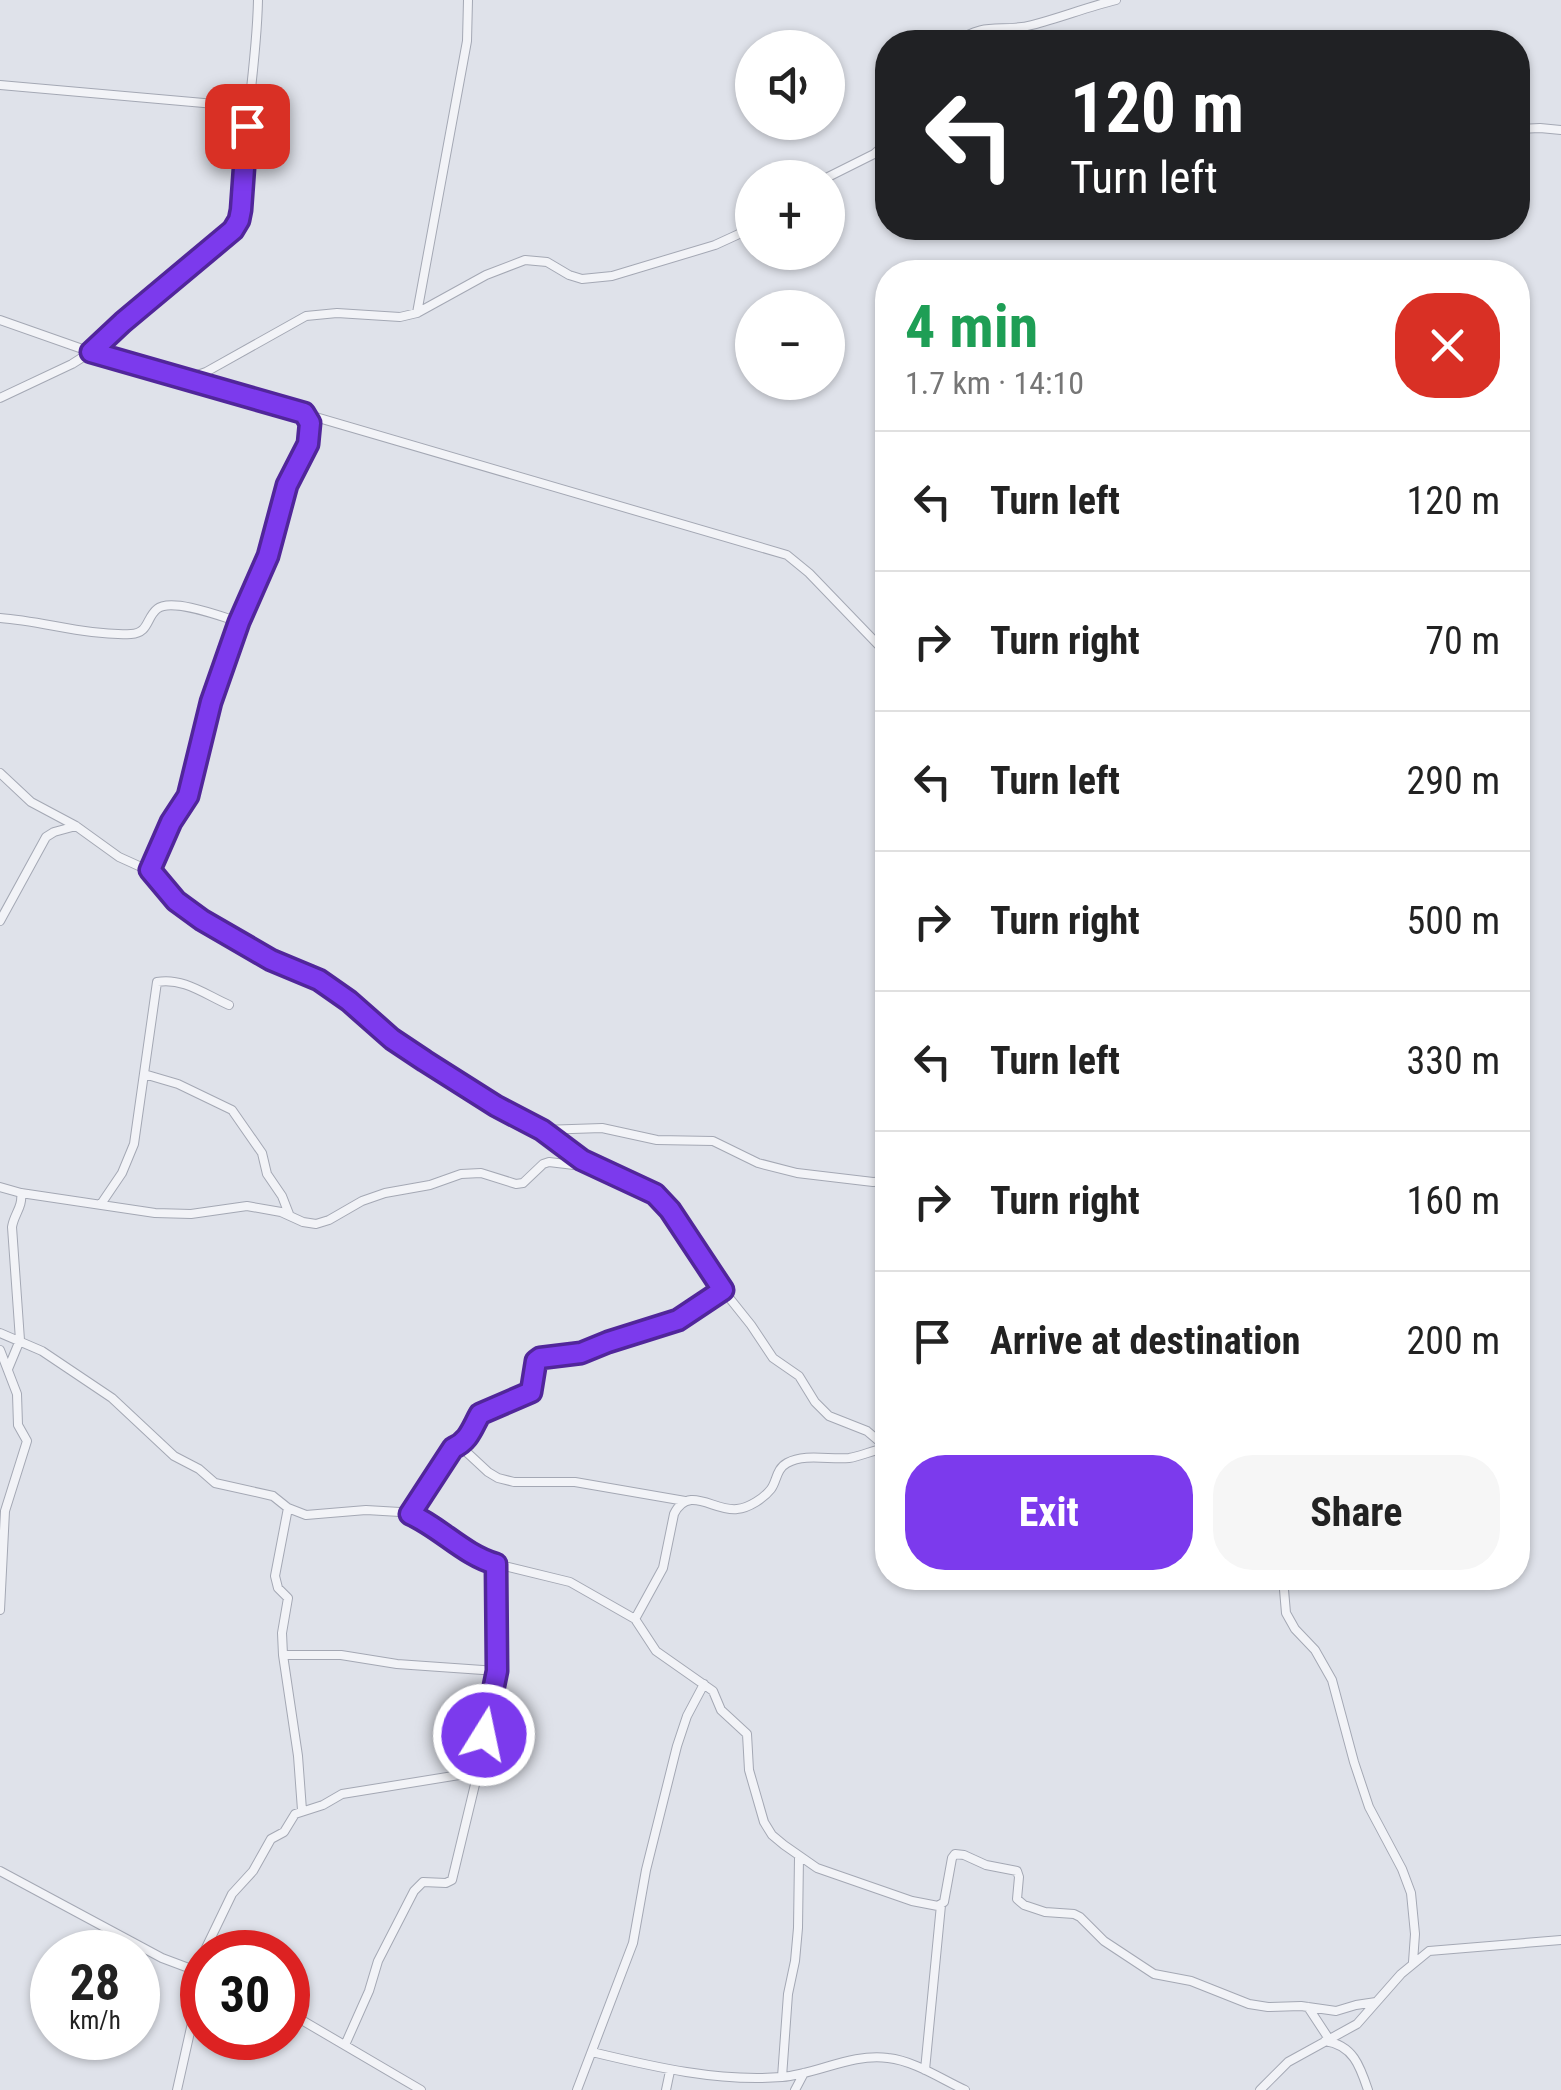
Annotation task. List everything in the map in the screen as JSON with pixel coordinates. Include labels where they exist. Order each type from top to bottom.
[{"type":"street","points":[[0,398],[91,352],[233,230],[241,210],[258,0]]},
{"type":"street","points":[[417,313],[467,40],[468,0]]},
{"type":"street","points":[[977,30],[1033,25],[1116,0]]},
{"type":"street","points":[[0,86],[249,107]]},
{"type":"street","points":[[1530,128],[1561,130]]},
{"type":"street","points":[[845,168],[875,153]]},
{"type":"street","points":[[186,379],[206,372],[306,316],[337,313],[400,317],[417,313],[486,275],[525,260],[538,260],[582,279],[612,276],[735,236]]},
{"type":"street","points":[[0,320],[91,352],[787,555],[809,572],[875,641]]},
{"type":"street","points":[[150,870],[171,822],[188,796],[211,702],[239,622],[268,556],[287,485],[308,444],[310,423],[304,413]]},
{"type":"street","points":[[0,618],[136,634],[145,628],[155,610],[167,604],[239,622]]},
{"type":"street","points":[[0,773],[31,802],[76,826],[119,857],[150,870],[187,911],[249,949],[319,980],[407,1049],[496,1106],[542,1130],[582,1160],[655,1194],[773,1358],[799,1376],[822,1410],[875,1438]]},
{"type":"street","points":[[0,920],[46,837],[76,826]]},
{"type":"street","points":[[101,1204],[122,1173],[134,1144],[157,982],[183,983],[229,1005]]},
{"type":"street","points":[[144,1074],[178,1084],[232,1110],[262,1152],[267,1174],[289,1214]]},
{"type":"street","points":[[542,1130],[602,1128],[657,1140],[713,1140],[758,1163],[797,1173],[875,1182]]},
{"type":"street","points":[[0,1186],[21,1194],[154,1213],[191,1214],[247,1206],[316,1224],[385,1192],[430,1185],[461,1174],[492,1175],[516,1184],[549,1162],[599,1168]]},
{"type":"street","points":[[8,1370],[20,1340],[12,1226],[21,1208],[21,1194]]},
{"type":"street","points":[[410,1514],[453,1448],[470,1434],[480,1414],[531,1392],[536,1361],[540,1358],[581,1353],[678,1320],[723,1290]]},
{"type":"street","points":[[0,1332],[66,1366],[112,1398],[174,1456],[215,1483],[273,1496],[306,1515],[366,1510],[410,1514],[475,1556],[570,1582],[635,1619],[656,1651],[713,1691],[721,1710],[747,1734],[749,1770],[767,1829],[817,1868],[912,1901],[941,1905]]},
{"type":"street","points":[[0,1350],[17,1394],[18,1424],[27,1444],[5,1511],[0,1610]]},
{"type":"street","points":[[460,1446],[488,1472],[514,1482],[575,1482],[740,1509],[767,1493],[787,1463],[808,1458],[856,1457],[875,1451]]},
{"type":"street","points":[[635,1619],[662,1568],[674,1514],[685,1500]]},
{"type":"street","points":[[288,1508],[275,1576],[278,1588],[288,1598],[283,1655],[302,1810]]},
{"type":"street","points":[[345,2045],[370,1991],[378,1961],[414,1890],[423,1882],[452,1880],[497,1671],[496,1564]]},
{"type":"street","points":[[1284,1590],[1286,1613],[1332,1680],[1366,1796],[1408,1882],[1413,1900],[1413,1962]]},
{"type":"street","points":[[283,1655],[341,1655],[497,1671]]},
{"type":"street","points":[[577,2090],[633,1943],[646,1870],[680,1735],[704,1684]]},
{"type":"street","points":[[215,1930],[232,1894],[295,1814],[342,1794],[478,1772]]},
{"type":"street","points":[[925,2070],[941,1905],[955,1854],[1016,1872],[1021,1904],[1045,1912],[1080,1916],[1104,1941],[1154,1974],[1190,1981],[1250,2004],[1342,2011],[1376,2002]]},
{"type":"street","points":[[782,2077],[788,1994],[796,1961],[799,1857]]},
{"type":"street","points":[[0,1871],[180,1965]]},
{"type":"street","points":[[1415,1934],[1429,1951]]},
{"type":"street","points":[[1260,2090],[1288,2062],[1357,2024],[1413,1962],[1429,1951],[1561,1940]]},
{"type":"street","points":[[1308,2007],[1327,2040],[1354,2057],[1368,2090]]},
{"type":"street","points":[[310,2025],[421,2090]]},
{"type":"street","points":[[592,2052],[670,2071],[782,2077],[869,2058],[888,2058],[966,2090]]},
{"type":"street","points":[[177,2090],[183,2060]]},
{"type":"street","points":[[666,2090],[670,2071]]},
{"type":"street","points":[[795,2090],[804,2073]]},
{"type":"route","points":[[247,126],[241,210],[233,230],[91,352],[304,413],[310,423],[308,444],[287,485],[268,556],[239,622],[211,702],[188,796],[171,822],[150,870],[187,911],[249,949],[310,974],[425,1061],[542,1130],[582,1160],[655,1194],[723,1290],[678,1320],[581,1353],[540,1358],[536,1361],[531,1392],[480,1414],[470,1434],[453,1448],[410,1514],[475,1556],[496,1564],[497,1671],[484,1735]]}]
